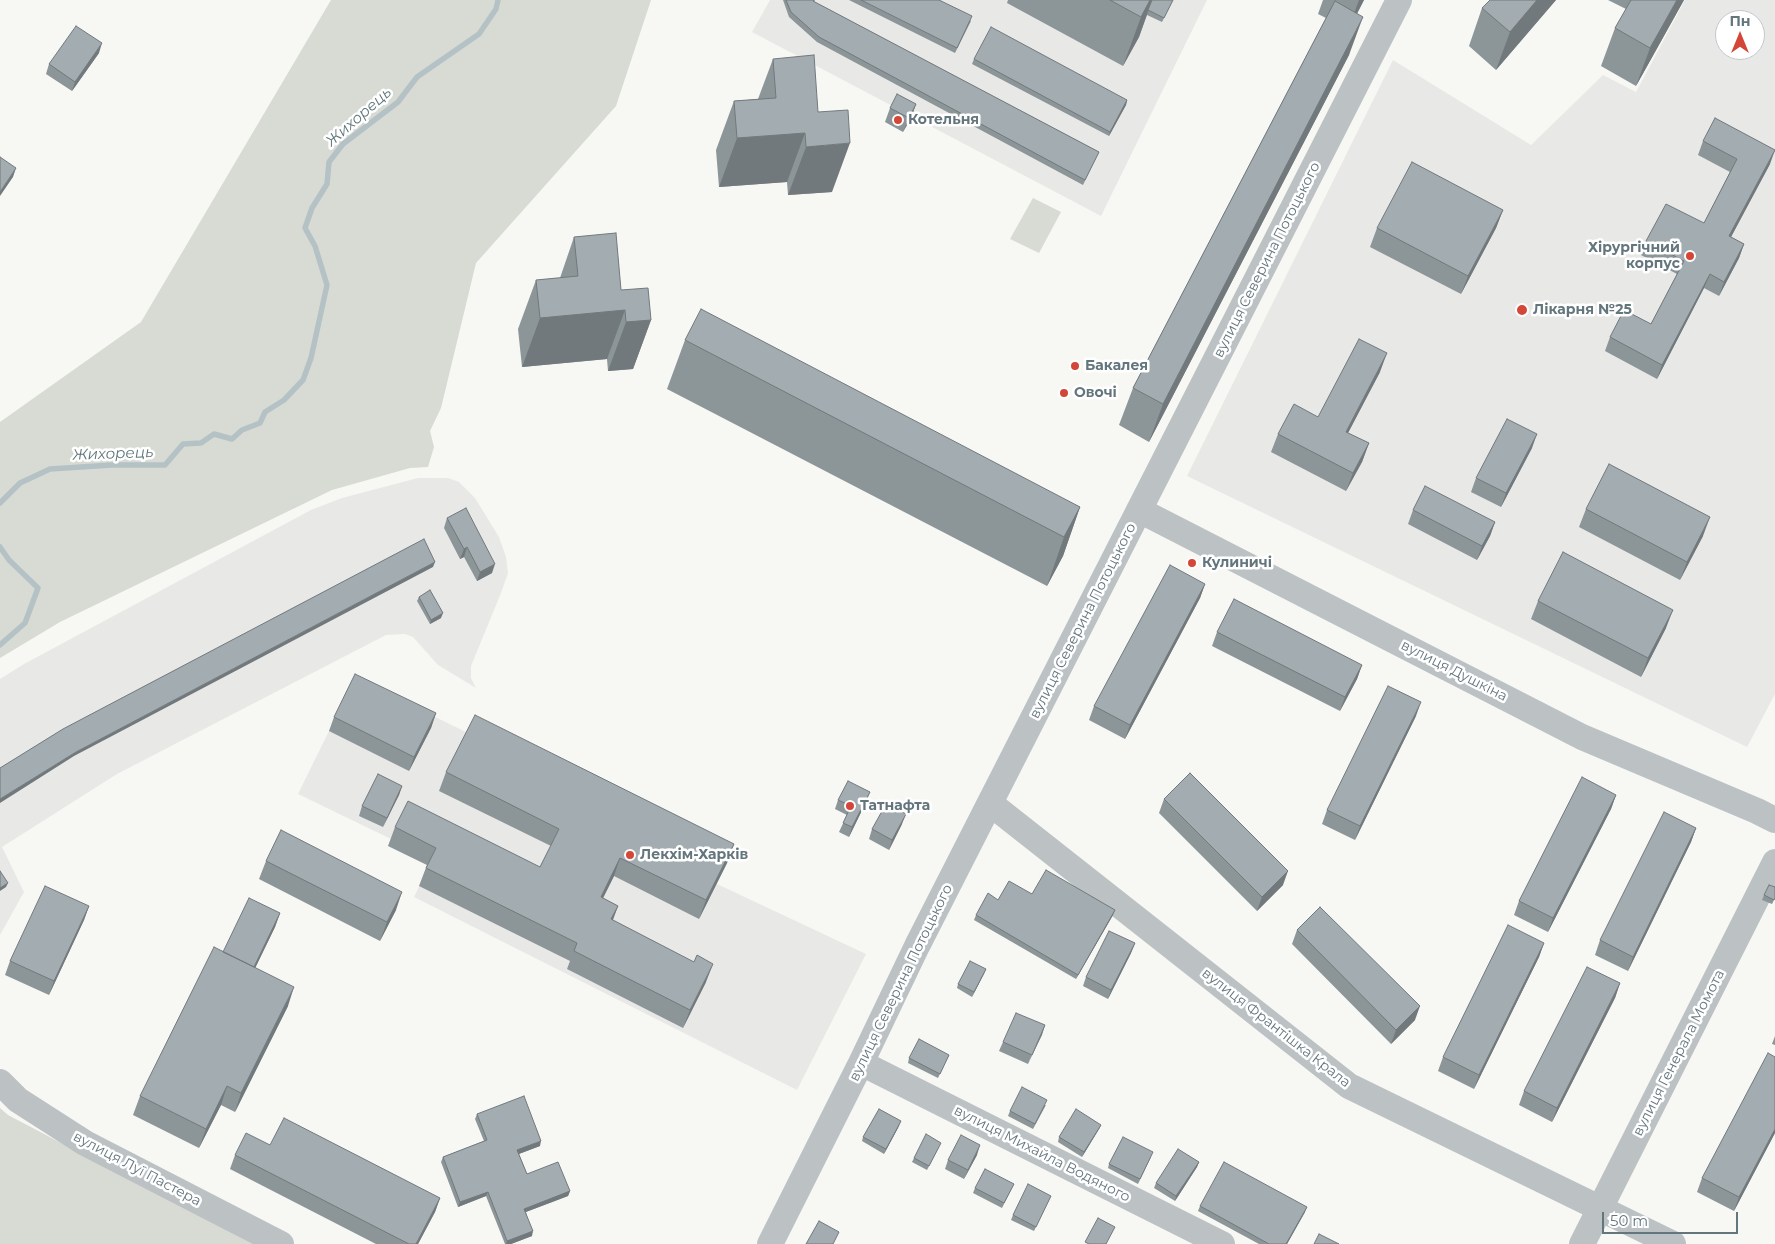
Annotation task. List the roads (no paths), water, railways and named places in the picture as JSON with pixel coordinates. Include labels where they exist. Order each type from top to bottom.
[{"type":"street","name":"вулиця Северина Потоцького","points":[[770,1244],[918,946],[1399,0]]},
{"type":"street","name":"вулиця Душкіна","points":[[1139,510],[1582,737],[1775,820]]},
{"type":"street","name":"вулиця Франтішка Крала","points":[[991,804],[1349,1086],[1673,1244]]},
{"type":"street","name":"вулиця Генерала Момота","points":[[1582,1244],[1775,862]]},
{"type":"street","name":"вулиця Михайла Водяного","points":[[861,1064],[1222,1244]]},
{"type":"street","name":"вулиця Луї Пастера","points":[[0,1082],[18,1100],[85,1143],[281,1244]]},
{"type":"waterway","name":"Жихорець","points":[[0,503],[20,483],[50,469],[112,465],[165,465],[183,444],[201,443],[214,434],[232,439],[242,430],[260,423],[265,412],[284,400],[303,380],[311,358],[327,285],[315,246],[305,228],[312,208],[327,184],[329,162],[343,144],[398,102],[417,77],[479,34],[496,9],[498,0]]},
{"type":"waterway","name":"Жихорець","points":[[0,547],[9,560],[38,588],[25,623],[0,645]]},
{"type":"place","name":"Котельня","points":[[898,120]]},
{"type":"place","name":"Хірургічний корпус","points":[[1690,256]]},
{"type":"place","name":"Лікарня №25","points":[[1522,310]]},
{"type":"place","name":"Бакалея","points":[[1075,366]]},
{"type":"place","name":"Овочі","points":[[1064,393]]},
{"type":"place","name":"Кулиничі","points":[[1192,563]]},
{"type":"place","name":"Татнафта","points":[[850,806]]},
{"type":"place","name":"Лекхім-Харків","points":[[630,855]]}]
